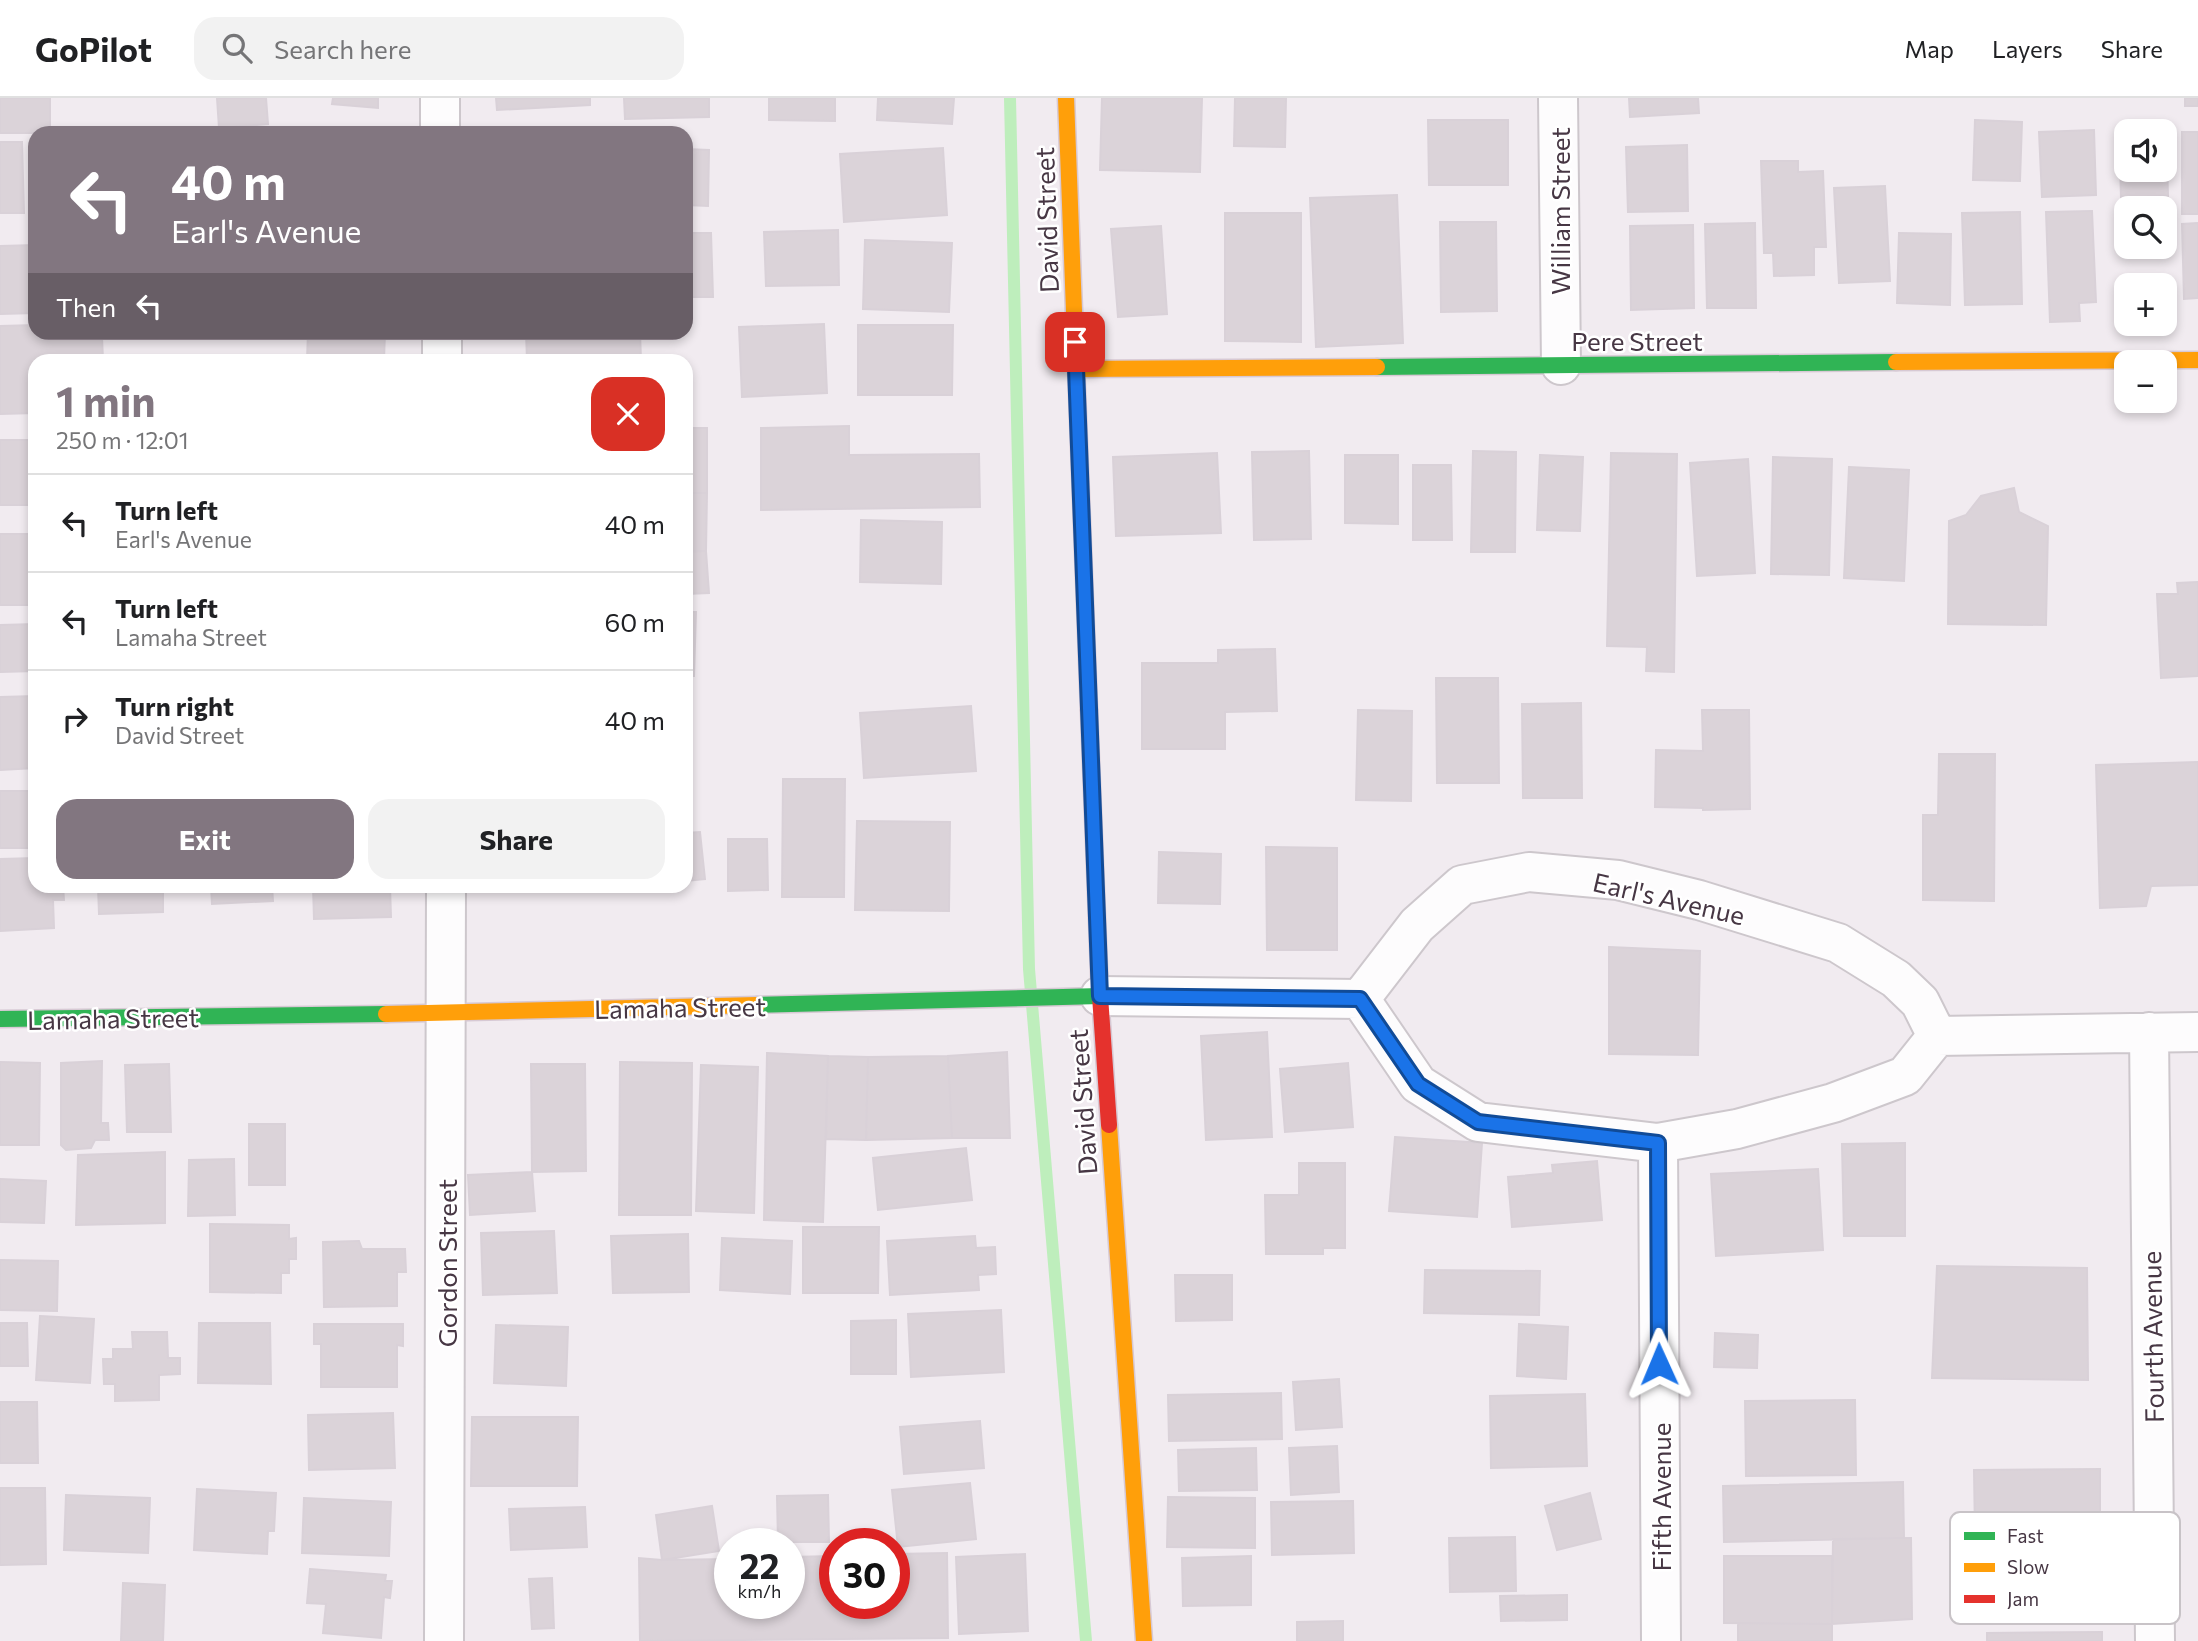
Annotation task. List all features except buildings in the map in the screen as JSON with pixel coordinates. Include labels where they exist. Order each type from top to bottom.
[{"type":"street","points":[[440,98],[440,126]]},
{"type":"street","name":"David Street","points":[[1066,98],[1100,996],[1144,1641]]},
{"type":"street","name":"William Street","points":[[1559,98],[1561,365]]},
{"type":"street","name":"Pere Street","points":[[1076,369],[2198,360]]},
{"type":"street","name":"Earl's Avenue","points":[[1360,999],[1417,925],[1462,885],[1529,872],[1618,880],[1699,900],[1838,943],[1896,979],[1920,1002],[1937,1036]]},
{"type":"street","name":"Gordon Street","points":[[444,1641],[446,893]]},
{"type":"street","name":"Lamaha Street","points":[[0,1019],[447,1013],[1100,996],[1360,999]]},
{"type":"street","points":[[1360,999],[1418,1084],[1478,1122],[1658,1143],[1737,1129],[1833,1103],[1905,1076],[1937,1036],[2198,1032]]},
{"type":"street","name":"Fourth Avenue","points":[[2149,1032],[2154,1512]]},
{"type":"street","name":"Fifth Avenue","points":[[1658,1143],[1661,1641]]},
{"type":"waterway","points":[[1010,98],[1029,969],[1086,1641]]},
{"type":"traffic: fast","points":[[1377,367],[1896,362]]},
{"type":"traffic: fast","points":[[757,1005],[1100,996]]},
{"type":"traffic: fast","points":[[0,1019],[386,1014]]},
{"type":"traffic: slow","points":[[1066,98],[1089,710]]},
{"type":"traffic: slow","points":[[1896,362],[2198,360]]},
{"type":"traffic: slow","points":[[1076,369],[1377,367]]},
{"type":"traffic: slow","points":[[386,1014],[757,1005]]},
{"type":"traffic: slow","points":[[1109,1125],[1144,1641]]},
{"type":"traffic: jam","points":[[1089,710],[1100,996],[1109,1125]]},
{"type":"route","points":[[1075,342],[1100,996],[1360,999],[1418,1084],[1478,1122],[1658,1143],[1659,1364]]}]
